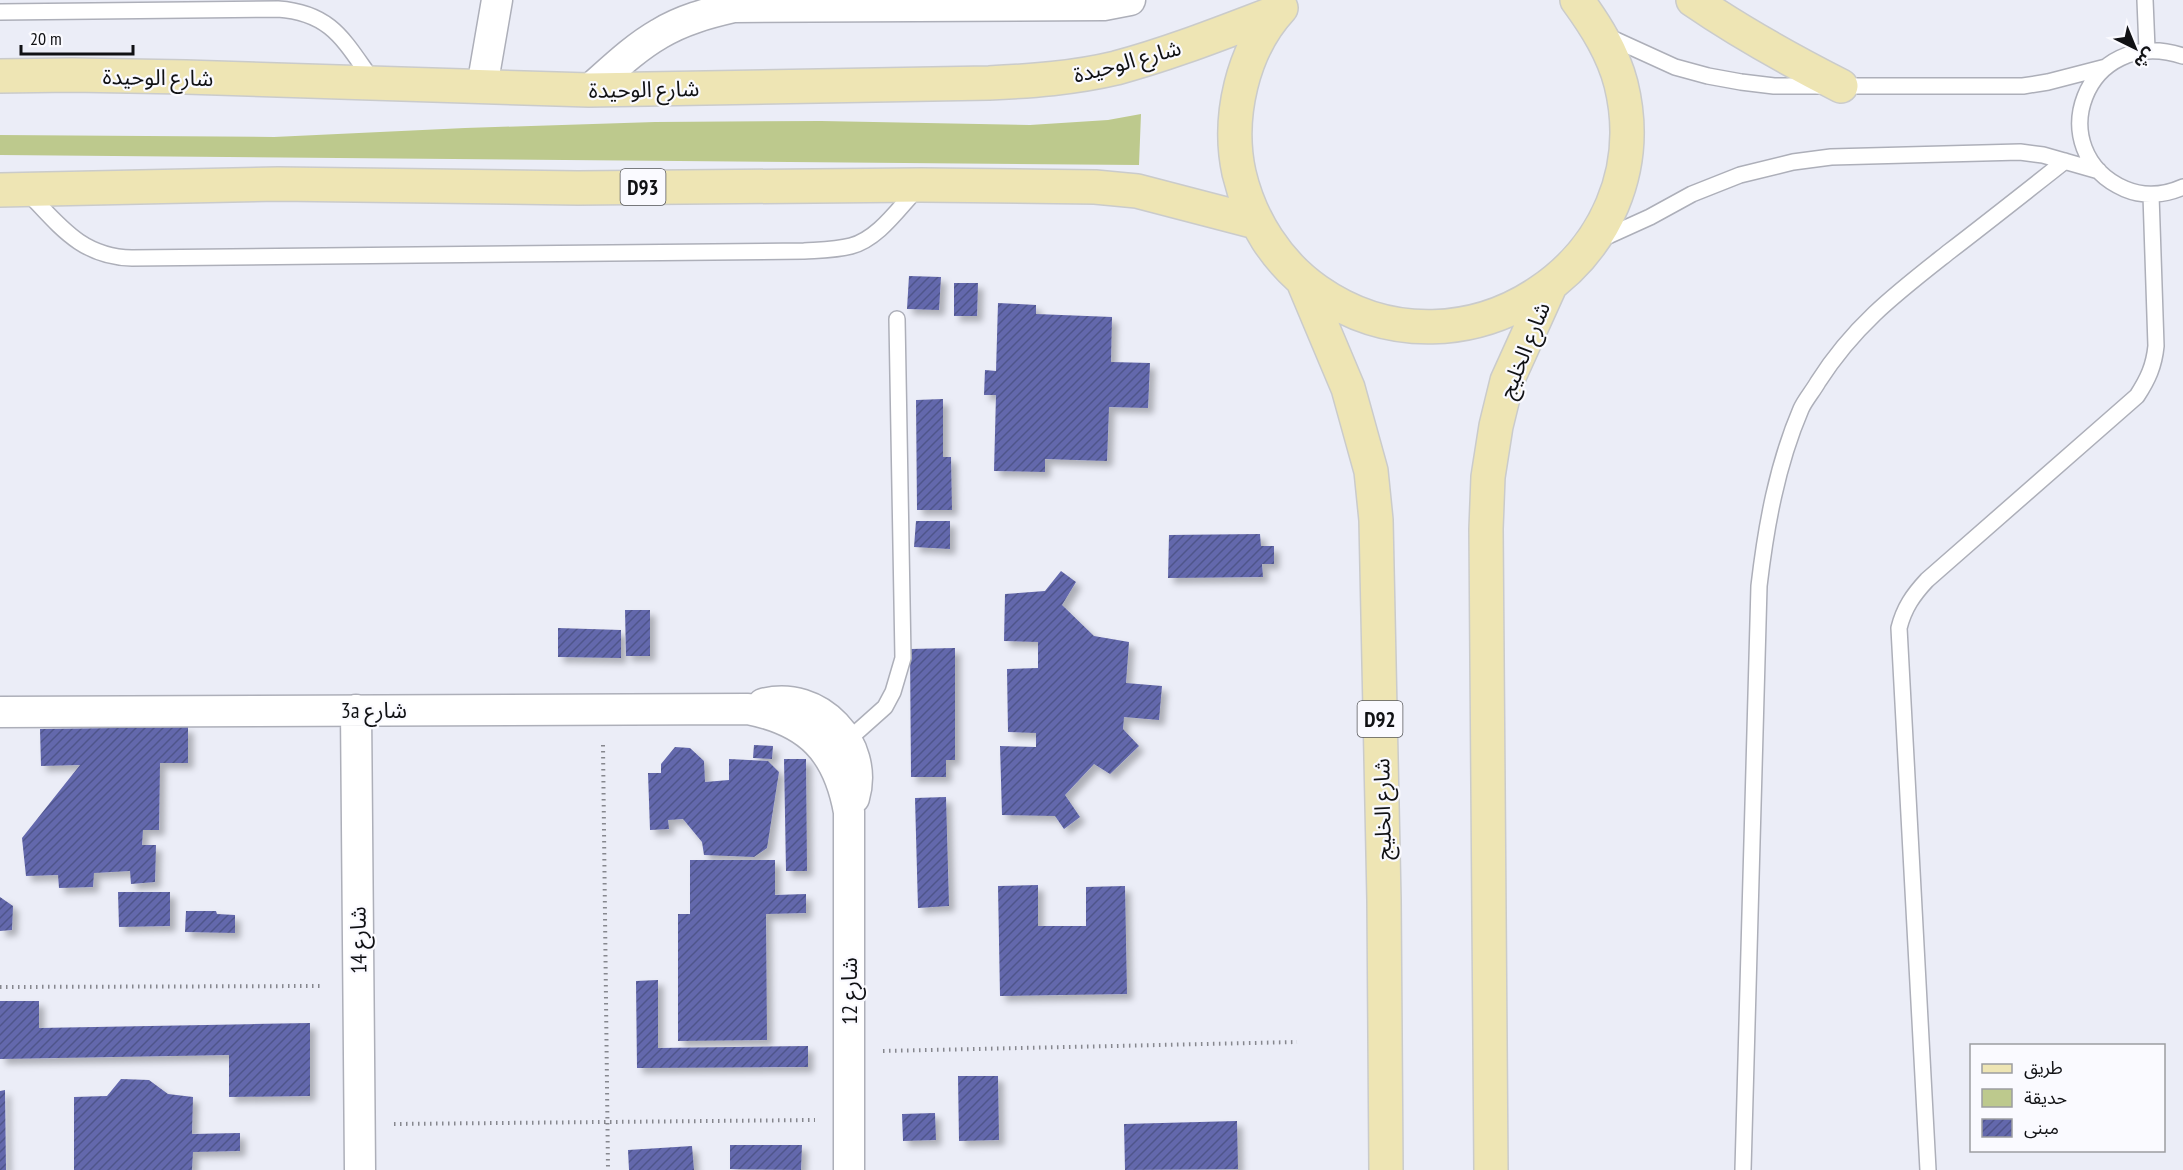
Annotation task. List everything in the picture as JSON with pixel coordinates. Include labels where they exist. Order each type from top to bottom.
[{"type":"main road","points":[[1283,6],[1260,38],[1246,67],[1238,98],[1235,129],[1237,161],[1244,192],[1256,222],[1277,254],[1303,281],[1344,307],[1370,318],[1407,326],[1445,327],[1482,320],[1518,306],[1550,286],[1571,267],[1589,245],[1604,221],[1615,195],[1623,168],[1626,140],[1621,84],[1612,57],[1599,32],[1577,0]]},
{"type":"main road","points":[[1694,0],[1776,52],[1841,86]]},
{"type":"main road","name":"شارع الوحيدة","points":[[0,76],[186,77],[589,90],[1052,80],[1115,68],[1166,53],[1283,6]]},
{"type":"main road","points":[[0,94],[148,97],[163,93],[186,77]]},
{"type":"main road","name":"D93","points":[[13,190],[278,184],[578,188],[921,184],[1095,187],[1137,191],[1256,222]]},
{"type":"main road","name":"شارع الخليج","points":[[1303,281],[1348,388],[1371,471],[1376,520],[1384,900],[1386,1170]]},
{"type":"main road","name":"شارع الخليج","points":[[1491,1170],[1486,540],[1488,477],[1496,426],[1507,381],[1550,286]]},
{"type":"street","points":[[482,87],[497,0]]},
{"type":"street","points":[[589,90],[637,49],[659,34],[708,13],[734,7],[1104,5],[1130,0]]},
{"type":"street","name":"شارع 12","points":[[748,709],[766,703],[785,701],[804,705],[821,713],[837,725],[848,740],[855,758],[857,776],[855,795],[849,812]]},
{"type":"street","name":"شارع 12","points":[[748,709],[773,714],[797,725],[818,742],[833,762],[844,786],[849,812],[849,1170]]},
{"type":"street","name":"3a شارع","points":[[0,712],[748,709]]},
{"type":"street","name":"شارع 14","points":[[356,710],[360,1170]]},
{"type":"lane","points":[[2145,0],[2147,49]]},
{"type":"lane","points":[[0,12],[296,10],[312,16],[340,35],[375,83]]},
{"type":"lane","points":[[1599,32],[1675,67],[1708,76],[1774,86],[2023,86],[2106,67]]},
{"type":"lane","points":[[2183,56],[2166,50],[2147,49],[2125,55],[2106,67],[2092,81],[2084,98],[2080,118],[2081,138],[2088,156],[2099,171],[2114,184],[2132,192],[2151,195],[2172,192],[2183,187]]},
{"type":"lane","points":[[1589,245],[1650,217],[1692,194],[1740,175],[1793,162],[1831,157],[2020,152],[2099,171]]},
{"type":"lane","points":[[1743,1170],[1759,586],[1770,513],[1785,455],[1802,407],[1827,369],[1855,333],[1909,282],[2065,161]]},
{"type":"lane","points":[[13,190],[80,244],[98,253],[116,258],[831,249],[850,247],[870,238],[921,184]]},
{"type":"lane","points":[[1928,1170],[1899,628],[1912,596],[1927,580],[2137,396],[2147,381],[2154,364],[2156,346],[2151,195]]},
{"type":"lane","points":[[848,740],[885,707],[893,693],[903,658],[897,319]]},
{"type":"path","points":[[603,709],[608,1170]]},
{"type":"path","points":[[0,987],[358,986]]},
{"type":"path","points":[[849,1052],[1297,1042]]},
{"type":"path","points":[[359,1124],[849,1119]]},
{"type":"green space","points":[[1141,114],[1139,165],[0,155],[0,135],[274,137],[655,122],[821,121],[1030,125],[1108,120]]},
{"type":"building","points":[[909,276],[941,277],[939,310],[907,309]]},
{"type":"building","points":[[954,283],[978,283],[977,316],[954,316]]},
{"type":"building","points":[[998,303],[1036,305],[1036,314],[1112,317],[1111,362],[1150,363],[1148,408],[1109,407],[1107,461],[1045,459],[1045,472],[994,471],[996,395],[984,395],[985,370],[996,371]]},
{"type":"building","points":[[943,399],[943,457],[951,457],[952,510],[917,510],[916,400]]},
{"type":"building","points":[[916,521],[950,521],[950,549],[914,547]]},
{"type":"building","points":[[1260,534],[1261,546],[1274,546],[1274,564],[1262,564],[1263,577],[1168,578],[1169,535]]},
{"type":"building","points":[[1061,571],[1076,582],[1062,605],[1094,636],[1129,642],[1126,683],[1162,686],[1159,720],[1124,717],[1123,729],[1139,746],[1110,774],[1094,764],[1065,795],[1080,817],[1064,829],[1055,816],[1002,815],[1000,746],[1036,747],[1036,733],[1008,732],[1007,669],[1038,668],[1038,642],[1004,641],[1005,594],[1045,591]]},
{"type":"building","points":[[625,610],[650,610],[650,656],[626,656]]},
{"type":"building","points":[[558,628],[621,630],[621,658],[558,657]]},
{"type":"building","points":[[955,648],[955,760],[946,760],[946,777],[911,777],[910,649]]},
{"type":"building","points":[[188,727],[188,763],[160,763],[159,830],[143,830],[142,845],[156,845],[155,882],[131,884],[130,871],[94,873],[93,887],[59,888],[58,875],[26,876],[22,838],[80,765],[41,766],[40,729]]},
{"type":"building","points":[[754,745],[773,746],[772,759],[753,758]]},
{"type":"building","points":[[675,747],[690,748],[704,761],[705,782],[729,780],[729,759],[768,761],[779,772],[767,848],[754,857],[704,855],[702,842],[683,819],[668,820],[669,829],[650,830],[648,773],[661,773],[661,764]]},
{"type":"building","points":[[784,759],[806,759],[807,871],[786,871]]},
{"type":"building","points":[[946,797],[949,906],[918,908],[915,798]]},
{"type":"building","points":[[690,860],[775,860],[775,895],[806,894],[806,913],[766,914],[767,1040],[678,1041],[678,914],[690,914]]},
{"type":"building","points":[[1038,885],[1038,926],[1086,926],[1086,887],[1125,886],[1127,994],[1000,996],[998,886]]},
{"type":"building","points":[[118,892],[170,892],[170,926],[119,927]]},
{"type":"building","points":[[0,897],[13,906],[12,930],[0,931]]},
{"type":"building","points":[[186,911],[216,911],[217,914],[235,915],[235,933],[185,932]]},
{"type":"building","points":[[658,980],[658,1048],[808,1046],[808,1067],[637,1068],[636,981]]},
{"type":"building","points":[[0,1001],[39,1001],[39,1028],[310,1023],[310,1096],[229,1097],[229,1055],[0,1059]]},
{"type":"building","points":[[958,1076],[998,1076],[999,1140],[959,1141]]},
{"type":"building","points":[[121,1079],[149,1080],[168,1094],[193,1097],[192,1134],[240,1133],[240,1151],[193,1152],[192,1170],[74,1170],[74,1097],[107,1096]]},
{"type":"building","points":[[5,1090],[6,1170],[0,1170],[0,1091]]},
{"type":"building","points":[[935,1113],[936,1140],[903,1141],[902,1114]]},
{"type":"building","points":[[1237,1121],[1238,1169],[1125,1170],[1124,1124]]},
{"type":"building","points":[[730,1145],[802,1145],[801,1170],[730,1169]]},
{"type":"building","points":[[692,1146],[694,1170],[629,1170],[628,1150]]}]
